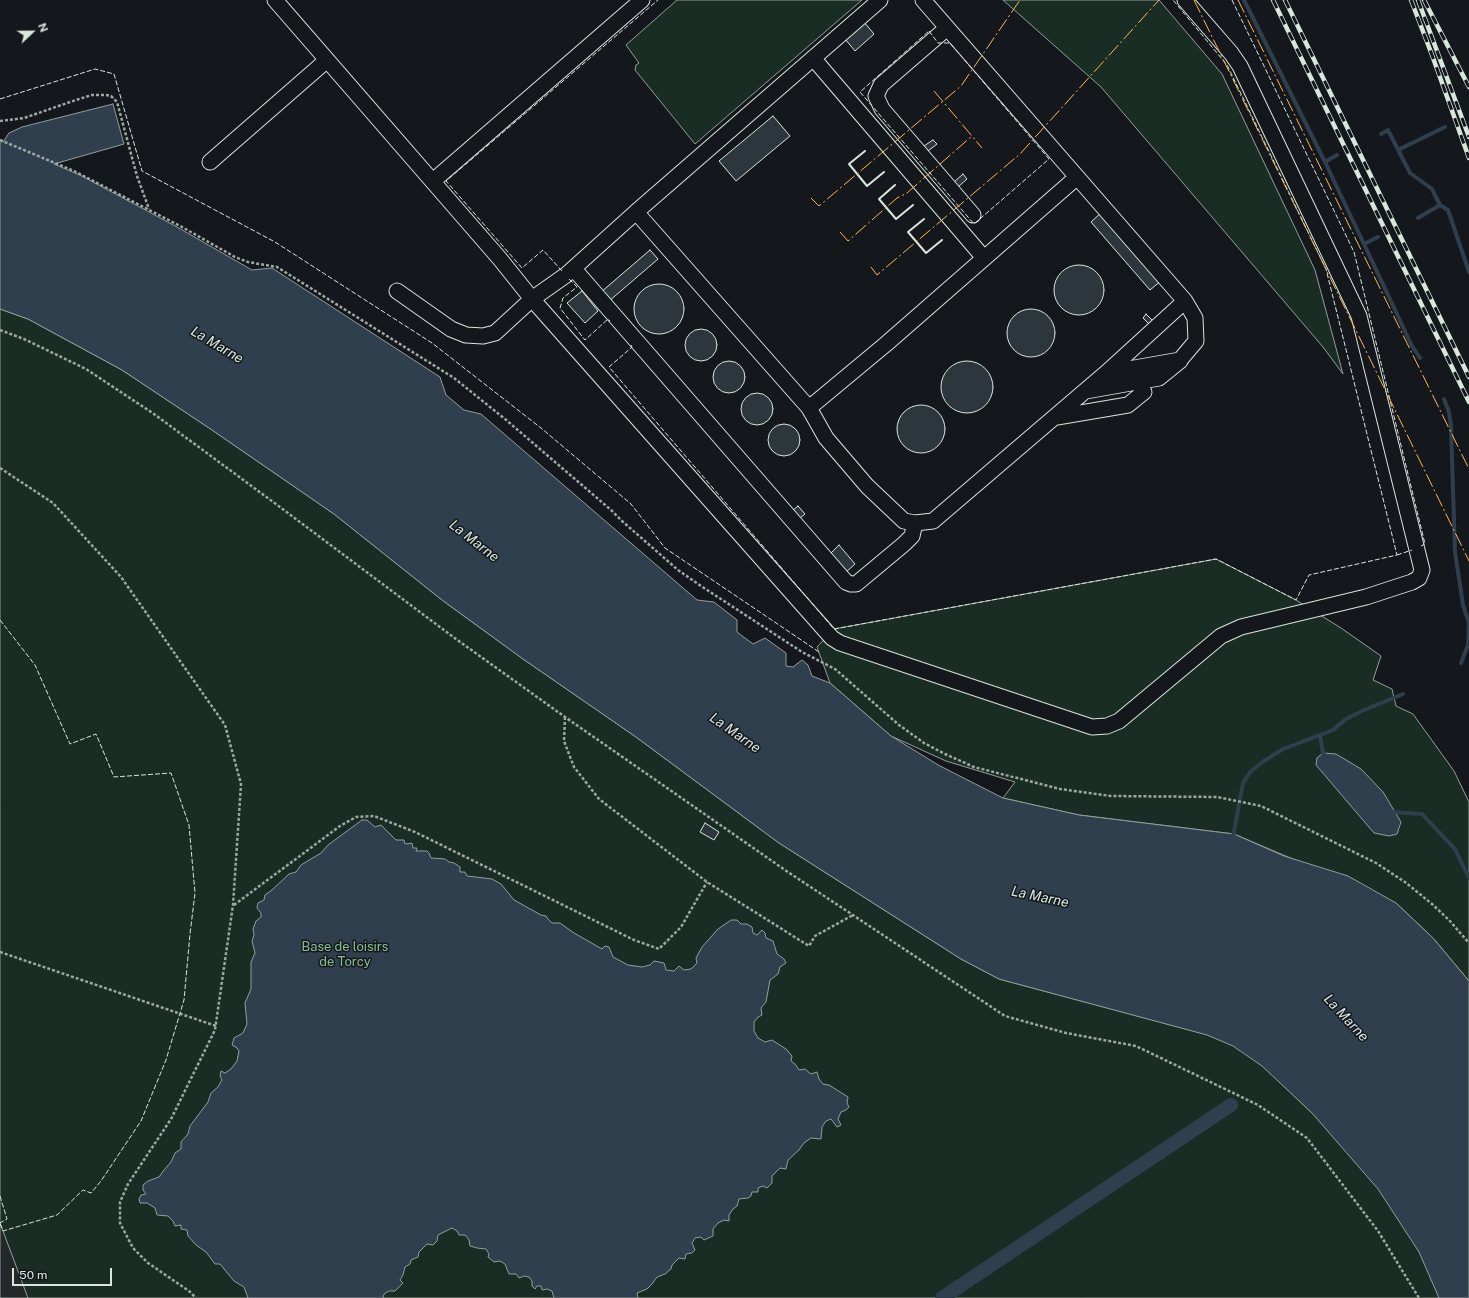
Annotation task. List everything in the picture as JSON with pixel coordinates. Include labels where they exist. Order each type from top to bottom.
[{"type":"lane","points":[[275,0],[433,181],[532,299],[832,638],[840,643],[1092,727],[1106,726],[1119,721],[1221,636],[1241,628],[1366,597],[1412,582],[1419,578],[1422,570],[1359,316],[1240,66],[1231,53],[1185,0]]},
{"type":"lane","points":[[433,181],[642,0]]},
{"type":"lane","points":[[397,291],[451,329],[466,334],[483,336],[495,333],[532,299],[574,269],[636,212],[880,0]]},
{"type":"lane","points":[[923,0],[1076,178],[1185,301],[1195,318],[1196,341],[1180,360],[1128,404],[1056,417]]},
{"type":"lane","points":[[947,28],[881,85],[876,96],[882,109],[974,215]]},
{"type":"lane","points":[[813,58],[984,258]]},
{"type":"lane","points":[[210,162],[327,60]]},
{"type":"lane","points":[[809,408],[886,344],[1076,178]]},
{"type":"lane","points":[[636,212],[809,408],[826,438],[867,486],[904,521],[915,523],[933,521],[1072,404],[1185,301]]},
{"type":"lane","points":[[574,269],[846,582],[856,584],[904,544],[912,536],[915,523]]},
{"type":"lane","points":[[1106,374],[1180,360]]},
{"type":"lane","points":[[1085,392],[1159,378]]},
{"type":"lane","points":[[1072,404],[1144,392]]},
{"type":"path","points":[[0,121],[24,118],[92,95],[111,96],[117,102],[137,176],[150,210]]},
{"type":"path","points":[[0,140],[74,171],[150,210],[235,257],[248,262],[277,267],[454,378],[505,419],[678,570],[802,652],[834,669],[899,725],[924,743],[974,767],[1060,790],[1111,796],[1216,797],[1261,806],[1290,819],[1376,863],[1405,882],[1432,904],[1469,943]]},
{"type":"path","points":[[0,330],[24,339],[86,369],[154,414],[456,639],[565,717],[785,870],[1005,1016],[1066,1033],[1136,1046],[1258,1105],[1307,1138],[1378,1231],[1419,1298]]},
{"type":"path","points":[[0,468],[53,503],[121,576],[225,725],[241,784],[233,905],[215,1030],[170,1119],[128,1184],[120,1202],[120,1223],[133,1248],[148,1263],[189,1291],[196,1298]]},
{"type":"path","points":[[565,717],[564,741],[574,767],[599,800],[707,882],[809,946],[815,936],[853,915]]},
{"type":"path","points":[[233,905],[340,826],[356,817],[374,816],[415,832],[634,940],[659,949],[681,927],[707,882]]},
{"type":"path","points":[[0,952],[216,1026]]},
{"type":"green space","points":[[677,0],[862,0],[695,144],[635,70],[636,65],[639,63],[626,45]]},
{"type":"green space","points":[[1003,0],[1159,0],[1222,74],[1315,270],[1343,374],[1323,347],[1101,87]]},
{"type":"green space","name":"Base de loisirs de Torcy","points":[[0,309],[28,319],[122,370],[212,430],[334,514],[442,600],[523,659],[636,737],[779,843],[961,959],[999,979],[1239,1043],[1386,1184],[1442,1298],[0,1298]]},
{"type":"green space","points":[[1216,559],[1296,600],[1341,628],[1381,656],[1373,680],[1392,689],[1396,706],[1413,714],[1454,771],[1469,802],[1469,981],[1433,938],[1396,903],[1234,834],[1079,815],[1003,798],[1015,782],[946,761],[891,736],[830,683],[817,647],[834,629]]},
{"type":"shaded area","points":[[0,1223],[3,1231],[28,1298],[0,1298]]},
{"type":"water","name":"La Marne","points":[[113,104],[124,144],[54,164],[82,176],[177,227],[252,270],[272,268],[440,377],[446,395],[464,410],[481,414],[697,600],[714,602],[737,620],[737,632],[753,644],[765,638],[786,653],[786,666],[793,667],[802,660],[808,665],[812,676],[830,683],[891,736],[940,766],[1003,798],[1079,815],[1234,834],[1284,856],[1348,876],[1396,903],[1433,938],[1469,981],[1469,1298],[1439,1298],[1419,1252],[1378,1189],[1312,1113],[1262,1066],[1233,1046],[1207,1035],[999,979],[961,959],[779,843],[636,737],[523,659],[442,600],[334,514],[212,430],[122,370],[28,319],[0,309],[0,141],[3,142],[9,133],[22,127]]},
{"type":"water","points":[[1323,753],[1336,754],[1361,769],[1383,792],[1401,822],[1397,834],[1389,836],[1374,833],[1316,765],[1317,758]]},
{"type":"water","points":[[362,820],[367,820],[375,827],[381,825],[396,840],[404,840],[405,844],[412,843],[413,848],[417,848],[416,851],[427,851],[431,858],[445,859],[454,863],[460,867],[460,872],[465,872],[467,876],[492,879],[501,884],[514,900],[541,915],[546,916],[552,923],[560,923],[602,949],[605,946],[609,947],[613,957],[628,965],[642,967],[650,965],[654,961],[664,963],[666,970],[674,971],[679,966],[684,970],[691,969],[697,963],[696,958],[702,947],[718,929],[731,920],[737,920],[741,924],[747,924],[752,927],[753,933],[757,935],[762,930],[765,933],[766,938],[773,941],[777,954],[784,959],[786,963],[780,967],[778,974],[770,980],[766,1002],[761,1008],[762,1015],[754,1022],[754,1031],[758,1038],[765,1042],[772,1040],[786,1049],[792,1056],[791,1061],[799,1070],[805,1069],[811,1074],[817,1072],[819,1079],[823,1084],[829,1085],[848,1097],[847,1103],[849,1107],[841,1112],[838,1119],[841,1125],[837,1127],[831,1119],[826,1121],[822,1127],[821,1139],[811,1138],[804,1143],[788,1160],[786,1169],[780,1168],[772,1176],[772,1183],[767,1188],[763,1186],[758,1188],[758,1192],[752,1192],[751,1196],[748,1198],[739,1199],[737,1206],[729,1215],[729,1221],[724,1220],[718,1223],[713,1229],[713,1236],[704,1240],[701,1237],[695,1238],[692,1243],[695,1250],[692,1253],[686,1254],[685,1259],[679,1258],[672,1265],[671,1269],[665,1274],[657,1277],[647,1289],[637,1293],[638,1298],[554,1298],[552,1291],[547,1289],[542,1290],[541,1286],[537,1286],[535,1289],[532,1286],[532,1281],[529,1277],[524,1276],[519,1278],[516,1274],[509,1274],[505,1264],[500,1261],[494,1262],[488,1257],[489,1254],[486,1249],[470,1246],[469,1240],[465,1235],[459,1235],[457,1231],[452,1228],[438,1235],[437,1241],[433,1245],[427,1244],[419,1252],[418,1257],[411,1260],[410,1264],[405,1267],[400,1280],[403,1283],[395,1291],[389,1291],[384,1294],[383,1298],[248,1298],[244,1287],[234,1281],[220,1264],[215,1264],[206,1252],[196,1245],[188,1236],[187,1230],[181,1229],[181,1225],[175,1226],[173,1221],[168,1216],[157,1215],[155,1208],[147,1203],[140,1203],[139,1199],[141,1195],[146,1194],[143,1190],[143,1185],[148,1181],[159,1177],[171,1162],[175,1153],[181,1149],[181,1142],[188,1134],[190,1126],[208,1102],[211,1093],[218,1087],[222,1080],[220,1076],[221,1071],[225,1073],[231,1069],[237,1061],[239,1051],[232,1045],[234,1038],[243,1033],[247,1024],[245,1003],[251,989],[251,962],[255,953],[252,941],[254,935],[253,929],[256,921],[261,917],[261,913],[257,908],[258,903],[264,900],[265,895],[289,874],[296,872],[301,865],[321,853],[328,845]]},
{"type":"building","points":[[864,22],[874,34],[855,51],[845,39]]},
{"type":"building","points":[[773,116],[790,136],[736,181],[719,161]]},
{"type":"building","points":[[933,140],[937,144],[928,151],[924,146]]},
{"type":"building","points":[[963,174],[967,179],[958,187],[954,182]]},
{"type":"building","points":[[1102,212],[1162,280],[1150,290],[1091,222]]},
{"type":"building","points":[[650,250],[658,259],[608,302],[600,293]]},
{"type":"building","points":[[1074,265],[1084,265],[1097,272],[1104,285],[1104,295],[1097,308],[1084,315],[1074,315],[1065,311],[1058,304],[1054,295],[1054,285],[1058,276],[1065,269]]},
{"type":"building","points":[[654,284],[664,284],[677,291],[684,304],[684,314],[677,327],[664,334],[654,334],[645,330],[638,323],[634,314],[634,304],[638,295],[645,288]]},
{"type":"building","points":[[582,291],[598,311],[585,323],[567,303]]},
{"type":"building","points":[[1026,309],[1036,309],[1048,316],[1055,328],[1055,338],[1048,350],[1036,357],[1026,357],[1018,353],[1011,346],[1007,338],[1007,328],[1011,320],[1018,313]]},
{"type":"building","points":[[1146,314],[1155,323],[1152,327],[1143,318]]},
{"type":"building","points":[[698,329],[704,329],[713,333],[717,345],[713,357],[704,361],[698,361],[689,357],[685,348],[685,342],[689,333]]},
{"type":"building","points":[[726,361],[732,361],[741,365],[745,377],[741,389],[732,393],[726,393],[717,389],[713,380],[713,374],[717,365]]},
{"type":"building","points":[[967,361],[981,365],[989,373],[993,387],[989,401],[981,409],[967,413],[953,409],[945,401],[941,387],[945,373],[953,365]]},
{"type":"building","points":[[754,393],[760,393],[769,397],[773,409],[769,421],[760,425],[754,425],[745,421],[741,412],[741,406],[745,397]]},
{"type":"building","points":[[916,405],[926,405],[938,412],[945,424],[945,434],[938,446],[926,453],[916,453],[908,449],[901,442],[897,434],[897,424],[901,416],[908,409]]},
{"type":"building","points":[[781,424],[787,424],[796,428],[800,440],[796,452],[787,456],[781,456],[772,452],[768,443],[768,437],[772,428]]},
{"type":"building","points":[[798,506],[805,514],[799,519],[792,511]]},
{"type":"building","points":[[839,545],[855,564],[845,573],[829,555]]},
{"type":"building","points":[[705,823],[719,832],[714,840],[700,832]]},
{"type":"waterway","points":[[1244,0],[1325,162]]},
{"type":"waterway","points":[[1398,150],[1445,127]]},
{"type":"waterway","points":[[1381,134],[1388,130],[1410,173],[1432,189],[1440,205],[1418,218]]},
{"type":"waterway","points":[[1337,155],[1325,162],[1364,244]]},
{"type":"waterway","points":[[1440,205],[1448,210],[1469,272]]},
{"type":"waterway","points":[[1378,237],[1364,244],[1412,346],[1420,358]]},
{"type":"waterway","points":[[1444,399],[1449,412],[1451,426],[1455,552],[1463,605],[1469,623],[1468,645],[1461,663]]},
{"type":"waterway","points":[[1233,837],[1243,783],[1251,771],[1283,749],[1333,730],[1346,719],[1403,694]]},
{"type":"waterway","points":[[1320,735],[1323,753],[1326,757]]},
{"type":"waterway","points":[[1391,812],[1422,814],[1455,849],[1469,878]]},
{"type":"waterway","points":[[942,1298],[1231,1105]]},
{"type":"railway","points":[[1273,0],[1469,402]]},
{"type":"railway","points":[[1285,0],[1469,377]]},
{"type":"railway","points":[[1411,0],[1469,158]]},
{"type":"railway","points":[[1418,0],[1469,137]]},
{"type":"railway","points":[[1424,0],[1469,87]]},
{"type":"fence","points":[[562,271],[543,250],[522,268],[446,181],[658,0]]},
{"type":"fence","points":[[631,345],[632,347],[609,367],[834,629],[1216,559],[1296,600],[1309,575],[1397,555],[1326,269],[1227,65],[1173,0]]},
{"type":"fence","points":[[1232,0],[1354,252],[1425,544],[1421,546]]},
{"type":"fence","points":[[929,31],[938,43],[950,43],[1049,159],[974,224],[860,92],[929,31]]},
{"type":"fence","points":[[0,99],[95,69],[114,74],[142,171],[275,242],[432,343],[541,428],[631,504],[665,548],[819,652]]},
{"type":"fence","points":[[569,279],[577,287],[563,298],[560,308],[585,340],[608,319],[610,321]]},
{"type":"fence","points":[[1397,555],[1412,550]]},
{"type":"fence","points":[[0,620],[35,665],[70,744],[96,734],[114,777],[171,773],[189,825],[195,893],[184,1000],[166,1060],[141,1121],[101,1181],[91,1193],[83,1190],[57,1215],[3,1231],[0,1223]]},
{"type":"fence","points":[[0,1196],[7,1219],[0,1223]]},
{"type":"wall","points":[[865,151],[849,164],[867,186],[884,172]]},
{"type":"wall","points":[[895,185],[879,199],[896,219],[913,205]]},
{"type":"wall","points":[[924,219],[908,232],[926,253],[942,240]]},
{"type":"power","points":[[811,198],[819,206],[961,86],[1020,0]]},
{"type":"power","points":[[871,267],[877,275],[1020,154],[1159,0]]},
{"type":"power","points":[[1194,0],[1469,561]]},
{"type":"power","points":[[1238,0],[1469,469]]},
{"type":"power","points":[[934,91],[982,148]]},
{"type":"power","points":[[840,232],[848,241],[897,198],[907,193],[972,136]]}]
